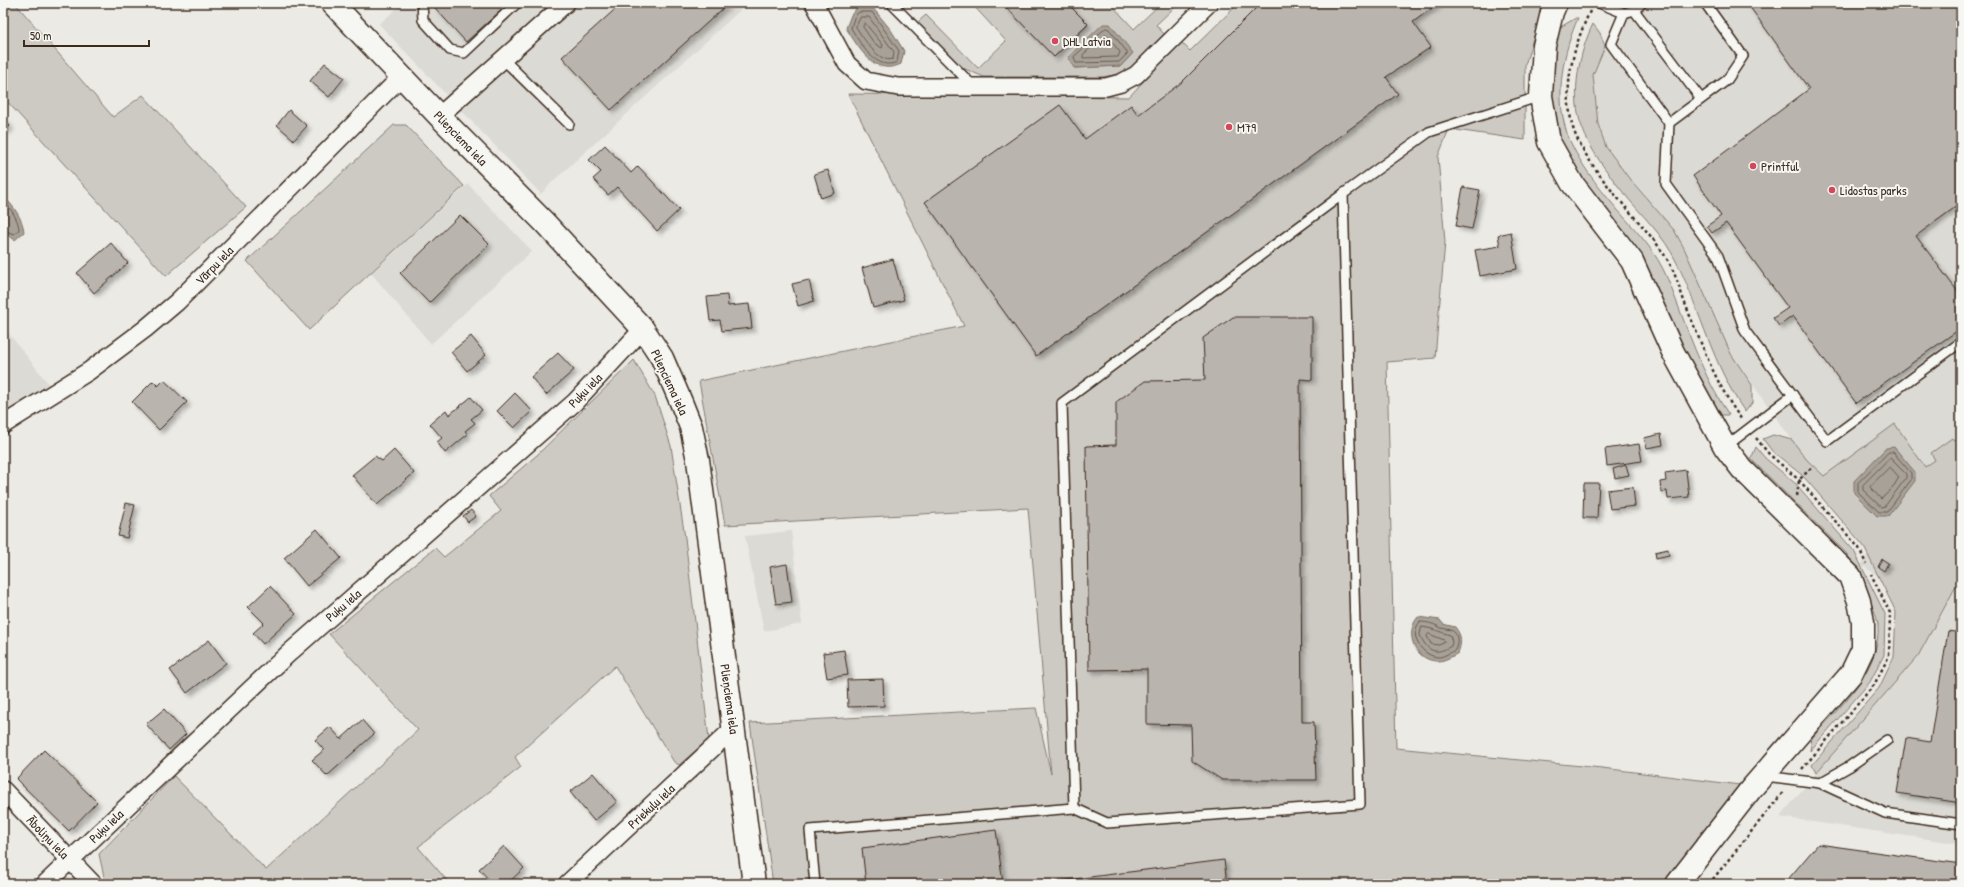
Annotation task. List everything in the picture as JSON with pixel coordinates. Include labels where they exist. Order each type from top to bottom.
[{"type":"street","name":"Plieņciema iela","points":[[332,3],[439,116],[544,222],[643,329],[662,358],[691,427],[698,460],[754,884]]},
{"type":"street","points":[[439,116],[566,3]]},
{"type":"street","points":[[814,3],[847,64],[866,81],[898,87],[1106,87],[1121,83],[1136,75],[1209,3]]},
{"type":"street","points":[[1556,3],[1552,12],[1544,46],[1541,96],[1549,142],[1572,183],[1632,261],[1673,352],[1725,447],[1742,469],[1850,576],[1859,601],[1863,622],[1863,649],[1851,674],[1764,776],[1677,884]]},
{"type":"street","name":"Vārpu iela","points":[[3,425],[89,371],[145,329],[177,302],[402,76]]},
{"type":"street","name":"Puķu iela","points":[[45,884],[288,654],[575,402],[643,329]]},
{"type":"street","name":"Priekuļu iela","points":[[567,884],[734,728]]},
{"type":"street","name":"Āboliņu iela","points":[[3,790],[93,884]]},
{"type":"lane","points":[[422,3],[423,20],[450,50],[464,53],[517,3]]},
{"type":"lane","points":[[891,3],[974,86]]},
{"type":"lane","points":[[1599,3],[1624,13],[1634,10],[1642,3]]},
{"type":"lane","points":[[1668,123],[1727,80],[1743,56],[1705,3]]},
{"type":"lane","points":[[1634,10],[1701,99]]},
{"type":"lane","points":[[1624,13],[1611,44],[1668,123],[1666,184],[1718,256],[1745,331],[1827,440],[1961,342]]},
{"type":"lane","points":[[503,59],[569,124]]},
{"type":"lane","points":[[1074,808],[1062,403],[1343,194],[1429,132],[1541,96]]},
{"type":"lane","points":[[815,884],[810,830],[1074,808],[1107,823],[1360,804],[1343,194]]},
{"type":"lane","points":[[1725,447],[1793,395]]},
{"type":"lane","points":[[1820,783],[1850,766],[1887,740]]},
{"type":"lane","points":[[1764,776],[1820,783],[1885,812],[1961,824]]},
{"type":"path","points":[[1802,527],[1797,488],[1799,480],[1813,466]]},
{"type":"shaded area","points":[[3,3],[15,3],[113,117],[143,95],[246,207],[166,276],[3,97]]},
{"type":"shaded area","points":[[403,3],[748,3],[550,184],[541,194],[379,24]]},
{"type":"shaded area","points":[[971,3],[1002,3],[1054,57],[1088,25],[1067,3],[1110,3],[1134,29],[1161,3],[1179,3],[1156,25],[1164,34],[1126,73],[1102,77],[984,77],[965,69],[951,57],[919,24],[919,21],[926,15],[978,68],[1006,41]],"holes":[[[1133,53],[1121,66],[1075,68]]]},
{"type":"shaded area","points":[[1239,3],[1544,3],[1525,65],[1525,140],[1449,129],[1438,157],[1445,242],[1435,358],[1387,362],[1396,748],[1602,768],[1740,785],[1663,884],[773,884],[750,723],[1036,708],[1051,774],[1028,508],[725,525],[699,381],[964,326],[848,94],[1129,97],[1180,41],[1190,51]]},
{"type":"shaded area","points":[[1622,3],[1961,3],[1961,454],[1913,540],[1824,476],[1807,461],[1731,354],[1684,248],[1674,230],[1628,177],[1606,147],[1598,124],[1593,75]]},
{"type":"shaded area","points":[[1578,18],[1568,45],[1562,73],[1561,88],[1563,116],[1569,139],[1579,158],[1592,177],[1611,202],[1646,242],[1658,260],[1669,283],[1701,363],[1721,403],[1729,415],[1717,415],[1589,195],[1558,145],[1550,97],[1555,30]]},
{"type":"shaded area","points":[[1593,24],[1600,33],[1605,46],[1593,75],[1598,124],[1606,147],[1628,177],[1674,230],[1684,248],[1731,354],[1752,385],[1752,403],[1745,412],[1724,376],[1686,282],[1672,253],[1659,234],[1622,191],[1594,152],[1585,136],[1578,115],[1578,75],[1580,61]]},
{"type":"shaded area","points":[[394,125],[406,125],[464,186],[309,330],[247,261]]},
{"type":"shaded area","points":[[468,184],[532,251],[431,344],[371,273]]},
{"type":"shaded area","points":[[3,326],[51,387],[3,415]]},
{"type":"shaded area","points":[[634,360],[655,396],[671,446],[685,538],[709,739],[679,765],[674,762],[615,666],[515,757],[521,767],[418,847],[450,884],[108,884],[105,881],[99,854],[174,776],[266,870],[418,730],[329,634],[435,548],[444,557],[501,511],[489,496],[537,455]]},
{"type":"shaded area","points":[[1895,424],[1925,467],[1935,460],[1931,453],[1952,438],[1961,443],[1961,577],[1918,656],[1816,773],[1812,765],[1879,688],[1894,657],[1896,612],[1863,545],[1803,476],[1772,451],[1763,439],[1773,435],[1792,440],[1807,460],[1824,476]]},
{"type":"shaded area","points":[[1756,447],[1765,458],[1796,484],[1854,551],[1885,614],[1884,655],[1870,682],[1810,751],[1812,738],[1857,687],[1866,673],[1873,658],[1877,642],[1877,618],[1860,578],[1847,554],[1751,459]]},
{"type":"shaded area","points":[[791,531],[802,624],[764,631],[745,536]]},
{"type":"shaded area","points":[[1873,546],[1883,579],[1861,565]]},
{"type":"shaded area","points":[[1961,577],[1961,844],[1780,817],[1816,773],[1918,656]]},
{"type":"water","points":[[857,8],[873,8],[891,30],[904,51],[901,64],[891,67],[883,67],[875,64],[862,52],[846,28],[851,15]]},
{"type":"water","points":[[1103,24],[1110,24],[1133,53],[1121,66],[1074,68],[1068,57]]},
{"type":"water","points":[[3,196],[17,212],[22,222],[24,232],[15,240],[3,232]]},
{"type":"water","points":[[1894,447],[1915,472],[1915,481],[1888,516],[1877,516],[1854,493],[1854,481],[1886,448]]},
{"type":"water","points":[[1418,617],[1440,620],[1443,624],[1455,627],[1461,639],[1458,653],[1440,661],[1424,657],[1414,646],[1412,639],[1412,631]]},
{"type":"building","points":[[441,3],[509,3],[466,42],[435,8]]},
{"type":"building","points":[[622,3],[729,3],[611,110],[562,57]]},
{"type":"building","name":"DHL Latvia","points":[[1002,3],[1067,3],[1088,24],[1054,57]]},
{"type":"building","points":[[1261,3],[1439,3],[1413,22],[1431,47],[1386,77],[1398,94],[1036,356],[925,202],[1060,105],[1085,139],[1131,105],[1138,115],[1182,82]]},
{"type":"building","name":"Lidostas parks","points":[[1747,3],[1961,3],[1961,203],[1916,236],[1961,296],[1961,328],[1856,403],[1793,316],[1779,326],[1773,318],[1788,308],[1726,223],[1712,233],[1707,226],[1721,216],[1693,176],[1809,89]]},
{"type":"building","points":[[325,63],[344,78],[329,97],[310,81]]},
{"type":"building","points":[[289,110],[307,126],[294,140],[277,125]]},
{"type":"building","points":[[3,118],[10,126],[3,132]]},
{"type":"building","points":[[605,145],[631,173],[638,166],[679,210],[657,231],[617,187],[608,195],[593,179],[601,172],[589,160]]},
{"type":"building","points":[[828,170],[835,193],[821,198],[814,174]]},
{"type":"building","points":[[1463,187],[1480,190],[1472,229],[1456,226]]},
{"type":"building","points":[[460,215],[489,244],[429,303],[400,273]]},
{"type":"building","points":[[1511,232],[1517,269],[1480,276],[1475,250],[1500,246],[1498,235]]},
{"type":"building","points":[[111,243],[128,263],[94,293],[77,273]]},
{"type":"building","points":[[893,259],[904,300],[873,308],[862,268]]},
{"type":"building","points":[[809,280],[814,301],[798,306],[792,284]]},
{"type":"building","points":[[727,295],[728,306],[749,304],[752,328],[722,331],[720,320],[710,321],[707,297]]},
{"type":"building","points":[[1233,317],[1312,317],[1312,380],[1300,379],[1302,722],[1314,722],[1316,780],[1222,780],[1192,761],[1191,725],[1147,724],[1147,669],[1089,670],[1086,446],[1116,445],[1116,402],[1145,381],[1205,380],[1203,338]]},
{"type":"building","points":[[471,336],[486,355],[467,371],[451,352]]},
{"type":"building","points":[[558,353],[574,370],[546,395],[531,377]]},
{"type":"building","points":[[164,380],[187,402],[159,430],[132,402],[153,381],[158,386]]},
{"type":"building","points":[[515,393],[532,411],[514,428],[497,411]]},
{"type":"building","points":[[471,397],[482,410],[471,419],[475,423],[465,431],[468,434],[445,453],[437,442],[442,438],[430,424],[446,410],[449,415]]},
{"type":"building","points":[[1661,434],[1663,445],[1647,448],[1644,438]]},
{"type":"building","points":[[1639,444],[1642,461],[1607,466],[1605,449]]},
{"type":"building","points":[[394,450],[414,473],[377,505],[352,475],[375,456],[382,461]]},
{"type":"building","points":[[1626,465],[1629,475],[1615,478],[1613,469]]},
{"type":"building","points":[[1686,470],[1689,497],[1668,499],[1667,491],[1661,492],[1660,482],[1666,481],[1665,473]]},
{"type":"building","points":[[1584,483],[1599,483],[1597,518],[1583,518]]},
{"type":"building","points":[[1633,487],[1635,506],[1610,509],[1607,490]]},
{"type":"building","points":[[126,503],[135,505],[127,538],[118,536]]},
{"type":"building","points":[[471,510],[476,516],[468,522],[463,516]]},
{"type":"building","points":[[317,529],[341,558],[307,586],[284,558]]},
{"type":"building","points":[[1668,549],[1669,555],[1656,558],[1655,552]]},
{"type":"building","points":[[1882,559],[1888,563],[1884,571],[1878,567]]},
{"type":"building","points":[[787,564],[792,602],[776,604],[770,567]]},
{"type":"building","points":[[270,586],[296,614],[263,644],[253,633],[264,623],[248,607]]},
{"type":"building","points":[[1948,631],[1961,633],[1961,803],[1897,793],[1906,738],[1930,742]]},
{"type":"building","points":[[209,640],[226,663],[187,693],[170,670]]},
{"type":"building","points":[[844,650],[848,675],[827,678],[823,653]]},
{"type":"building","points":[[883,679],[884,706],[848,707],[847,680]]},
{"type":"building","points":[[164,709],[186,734],[169,750],[146,724]]},
{"type":"building","points":[[362,720],[374,734],[327,776],[312,760],[324,750],[315,740],[330,727],[341,739]]},
{"type":"building","points":[[44,750],[97,802],[69,831],[16,779]]},
{"type":"building","points":[[593,773],[617,802],[594,821],[570,792]]},
{"type":"building","points":[[996,830],[1003,884],[866,884],[862,848]]},
{"type":"building","points":[[1818,844],[1961,864],[1961,884],[1784,884]]},
{"type":"building","points":[[504,846],[524,868],[507,884],[493,884],[479,869]]},
{"type":"building","points":[[1224,860],[1227,884],[1035,884]]},
{"type":"place","name":"DHL Latvia","points":[[1055,41]]},
{"type":"place","name":"M79","points":[[1229,127]]},
{"type":"place","name":"Printful","points":[[1753,166]]},
{"type":"place","name":"Lidostas parks","points":[[1832,190]]}]
